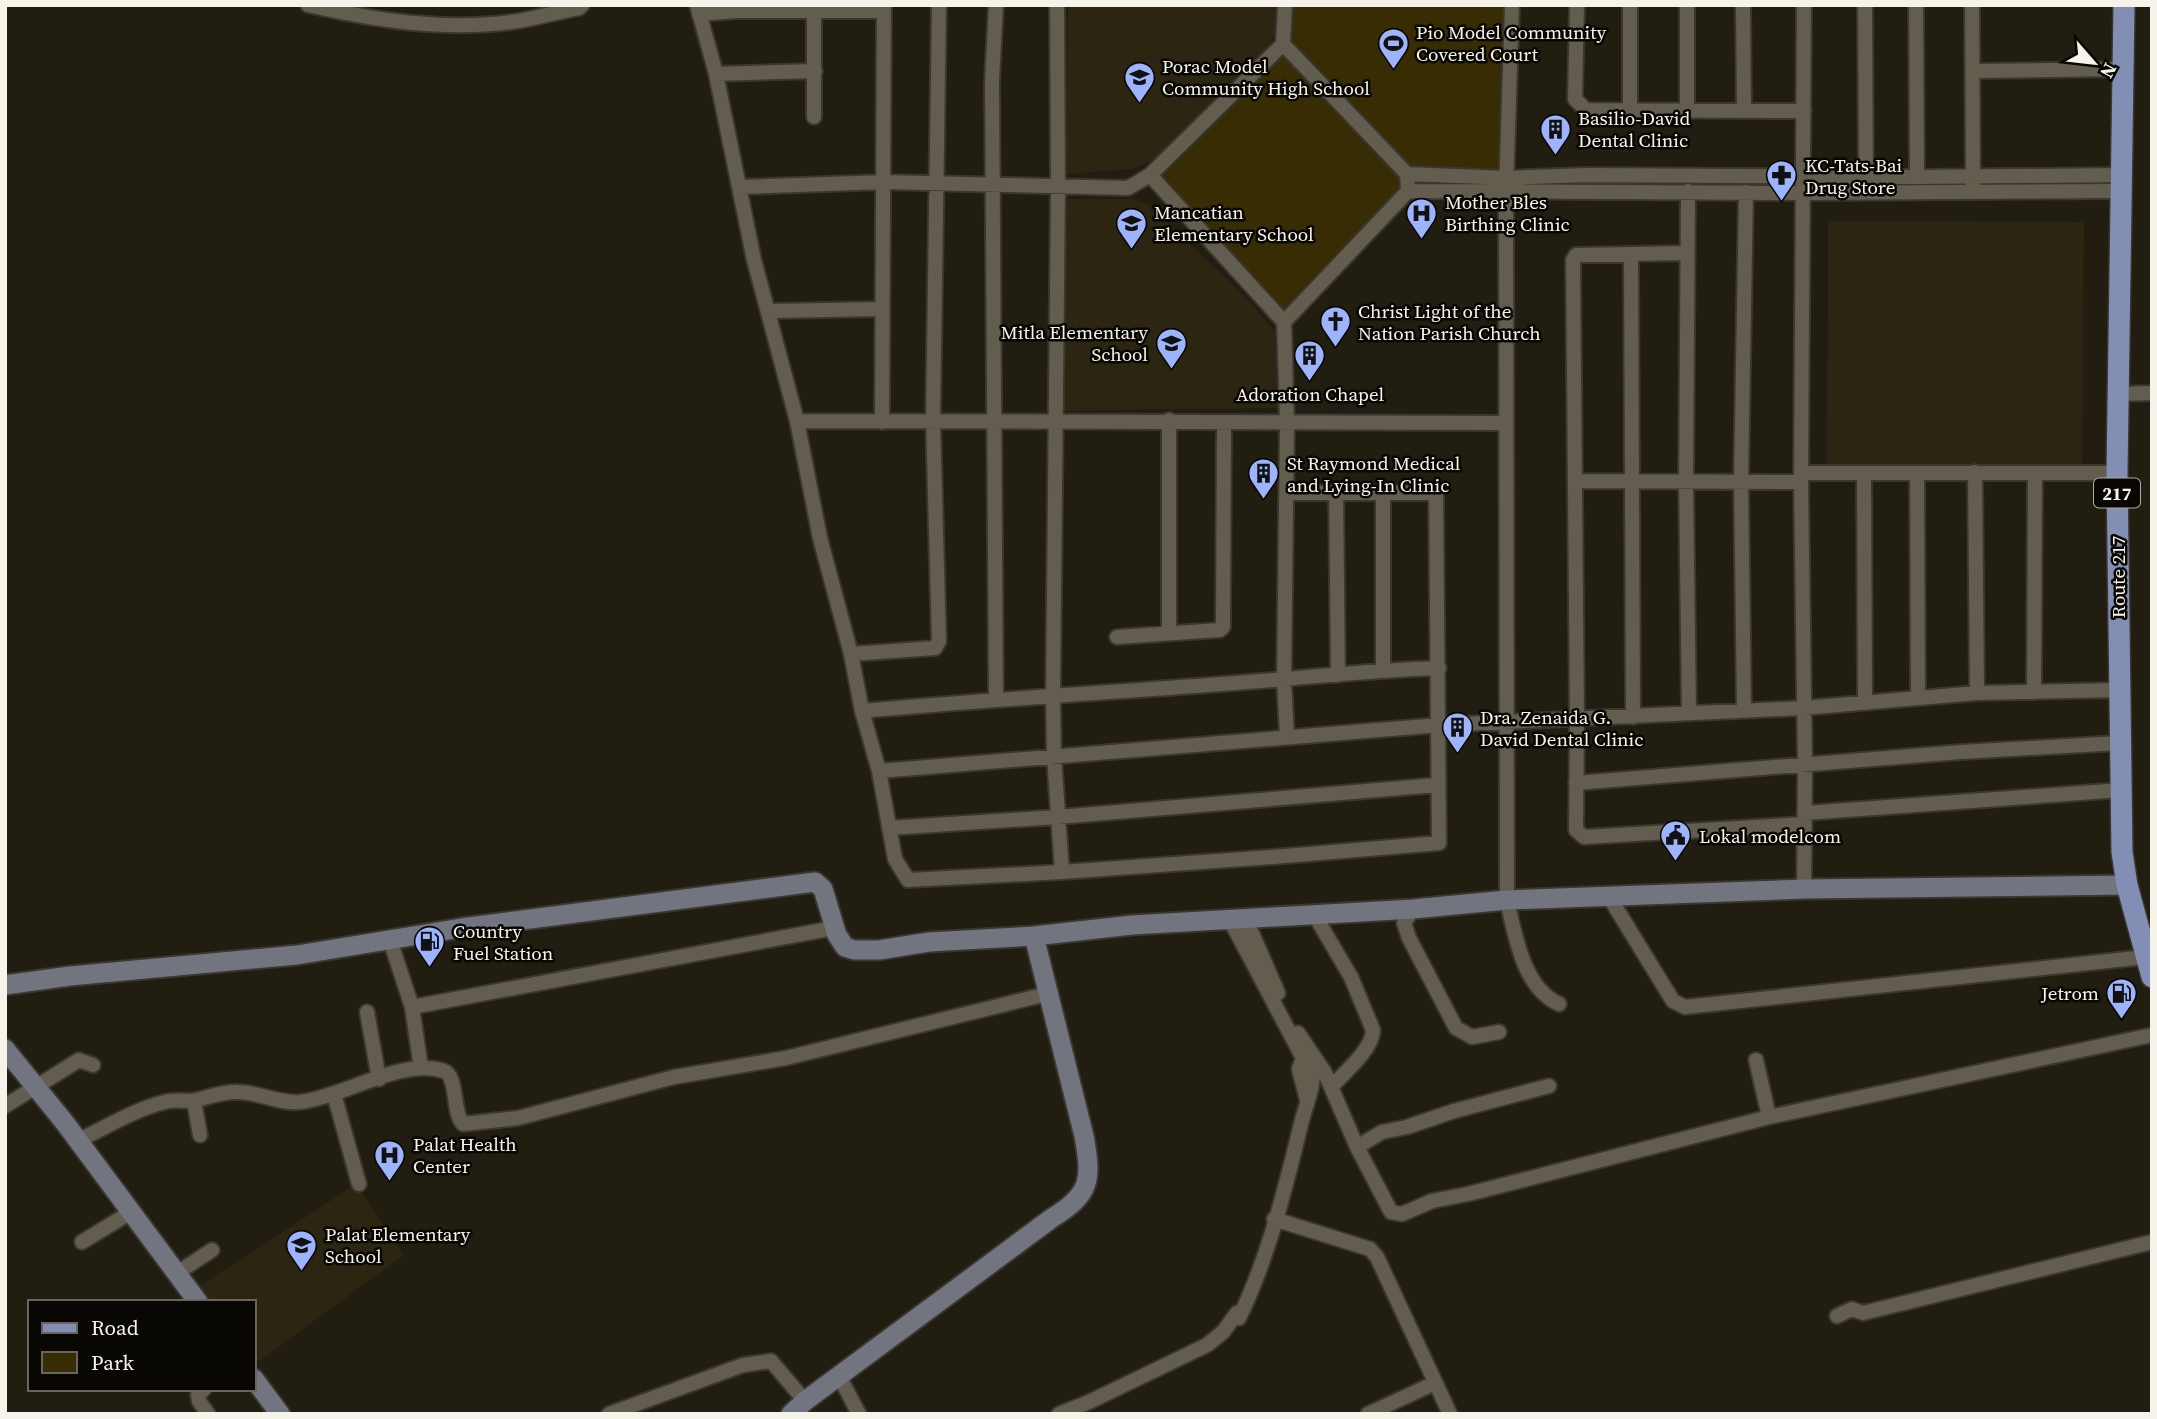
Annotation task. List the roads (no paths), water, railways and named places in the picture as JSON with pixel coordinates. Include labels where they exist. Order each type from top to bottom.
[{"type":"main road","name":"Route 217","points":[[2124,5],[2117,472],[2119,743],[2122,852],[2127,886],[2148,967]]},
{"type":"street","points":[[308,5],[349,15],[415,23],[463,25],[510,22],[579,8],[582,5]]},
{"type":"street","points":[[851,653],[935,648],[938,645],[933,420],[939,5]]},
{"type":"street","points":[[996,5],[992,81],[996,698]]},
{"type":"street","points":[[1057,5],[1053,696],[1062,872]]},
{"type":"street","points":[[739,187],[885,182],[1128,188],[1150,175],[1283,44],[1285,5]]},
{"type":"street","points":[[1512,5],[1505,423],[1507,900],[1517,943],[1539,991],[1559,1004]]},
{"type":"street","points":[[1577,5],[1576,102],[1588,110],[1804,111]]},
{"type":"street","points":[[1630,5],[1630,110]]},
{"type":"street","points":[[1687,5],[1687,110]]},
{"type":"street","points":[[1743,5],[1744,111]]},
{"type":"street","points":[[1804,5],[1801,477],[1804,888]]},
{"type":"street","points":[[1865,5],[1866,177]]},
{"type":"street","points":[[1916,5],[1917,177]]},
{"type":"street","points":[[1972,5],[1973,192]]},
{"type":"street","points":[[882,422],[884,8],[814,11],[698,10],[716,74],[742,212],[797,421],[820,538],[879,771],[895,859],[908,880],[1062,872],[1439,843],[1437,497],[1434,492],[1287,492]]},
{"type":"street","points":[[814,11],[814,117]]},
{"type":"street","points":[[1283,44],[1407,174],[1408,191]]},
{"type":"street","points":[[1973,71],[2123,69]]},
{"type":"street","points":[[716,74],[815,71]]},
{"type":"street","points":[[1407,174],[1507,184],[1804,193],[1973,192],[2122,183]]},
{"type":"street","points":[[1284,322],[1408,191],[1622,174],[1973,177],[2122,183]]},
{"type":"street","points":[[1150,175],[1284,322],[1287,424],[1284,680],[1287,737]]},
{"type":"street","points":[[1688,191],[1686,482],[1689,713]]},
{"type":"street","points":[[1744,709],[1741,481],[1746,192]]},
{"type":"street","points":[[1687,253],[1574,257],[1576,830],[1584,837],[2122,790]]},
{"type":"street","points":[[1631,254],[1633,717]]},
{"type":"street","points":[[769,312],[881,309]]},
{"type":"street","points":[[2120,394],[2152,393]]},
{"type":"street","points":[[797,421],[1505,423]]},
{"type":"street","points":[[1169,421],[1169,634]]},
{"type":"street","points":[[1117,637],[1220,630],[1224,625],[1224,422]]},
{"type":"street","points":[[1975,472],[1977,693]]},
{"type":"street","points":[[1576,481],[1686,482],[1864,474],[2117,472]]},
{"type":"street","points":[[1917,473],[1918,698]]},
{"type":"street","points":[[2034,692],[2035,473]]},
{"type":"street","points":[[1864,474],[1865,703]]},
{"type":"street","points":[[1336,491],[1338,675]]},
{"type":"street","points":[[1383,492],[1383,670]]},
{"type":"street","points":[[862,711],[996,698],[1439,668]]},
{"type":"street","points":[[879,771],[1439,725],[1803,708],[1977,693],[2119,690]]},
{"type":"street","points":[[1576,783],[1805,764],[2119,743]]},
{"type":"street","points":[[889,828],[1058,817],[1437,785]]},
{"type":"street","points":[[5,985],[297,955],[608,907],[814,881],[823,889],[834,928],[845,947],[854,950],[879,950],[929,942],[1034,936],[1132,925],[1413,909],[1507,900],[1804,888],[2127,886]]},
{"type":"street","points":[[1608,895],[1673,1001],[1685,1007],[2148,967]]},
{"type":"street","points":[[1413,909],[1404,923],[1409,939],[1456,1028],[1472,1037],[1499,1032]]},
{"type":"street","points":[[1314,914],[1350,977],[1373,1030],[1373,1038],[1367,1048],[1331,1087]]},
{"type":"street","points":[[1059,1414],[1207,1345],[1223,1332],[1237,1313],[1238,1318],[1255,1283],[1307,1100],[1299,1069],[1303,1058],[1237,918]]},
{"type":"street","points":[[1237,918],[1302,1040],[1313,1053],[1331,1087],[1357,1147],[1391,1212],[1402,1214],[1432,1201],[1769,1117],[2152,1035]]},
{"type":"street","points":[[412,1007],[834,928]]},
{"type":"street","points":[[609,1414],[761,1360],[771,1361],[777,1366],[798,1407],[1052,1217],[1074,1204],[1085,1188],[1089,1165],[1034,936]]},
{"type":"street","points":[[390,940],[412,1007],[421,1068]]},
{"type":"street","points":[[77,1141],[162,1102],[178,1099],[194,1101],[237,1091],[287,1102],[301,1102],[421,1068],[449,1074],[458,1118],[463,1124],[518,1118],[674,1077],[786,1058],[1047,993]]},
{"type":"street","points":[[367,1012],[379,1079]]},
{"type":"street","points":[[5,1049],[197,1300]]},
{"type":"street","points":[[5,1106],[79,1060],[93,1065]]},
{"type":"street","points":[[1756,1060],[1769,1117]]},
{"type":"street","points":[[1357,1147],[1382,1132],[1549,1086]]},
{"type":"street","points":[[334,1094],[359,1184]]},
{"type":"street","points":[[194,1101],[200,1135]]},
{"type":"street","points":[[82,1242],[131,1212]]},
{"type":"street","points":[[1274,1219],[1370,1248],[1377,1257],[1450,1414]]},
{"type":"street","points":[[1837,1316],[1852,1309],[1863,1314],[2152,1242]]},
{"type":"street","points":[[177,1273],[212,1250]]},
{"type":"street","points":[[839,1376],[859,1414]]},
{"type":"street","points":[[256,1382],[280,1414]]},
{"type":"street","points":[[1368,1414],[1435,1382]]},
{"type":"street","points":[[202,1391],[198,1395],[199,1401],[208,1414]]},
{"type":"place","name":"Pio Model Community Covered Court","points":[[1393,70]]},
{"type":"place","name":"Porac Model Community High School","points":[[1139,104]]},
{"type":"place","name":"Basilio-David Dental Clinic","points":[[1555,156]]},
{"type":"place","name":"KC-Tats-Bai Drug Store","points":[[1782,203]]},
{"type":"place","name":"Mother Bles Birthing Clinic","points":[[1422,240]]},
{"type":"place","name":"Mancatian Elementary School","points":[[1131,250]]},
{"type":"place","name":"Christ Light of the Nation Parish Church","points":[[1335,349]]},
{"type":"place","name":"Mitla Elementary School","points":[[1171,370]]},
{"type":"place","name":"Adoration Chapel","points":[[1310,382]]},
{"type":"place","name":"St Raymond Medical and Lying-In Clinic","points":[[1264,501]]},
{"type":"place","name":"Dra. Zenaida G. David Dental Clinic","points":[[1457,755]]},
{"type":"place","name":"Lokal modelcom","points":[[1676,863]]},
{"type":"place","name":"Country Fuel Station","points":[[430,969]]},
{"type":"place","name":"Jetrom","points":[[2122,1020]]},
{"type":"place","name":"Palat Health Center","points":[[390,1182]]},
{"type":"place","name":"Palat Elementary School","points":[[302,1272]]}]
